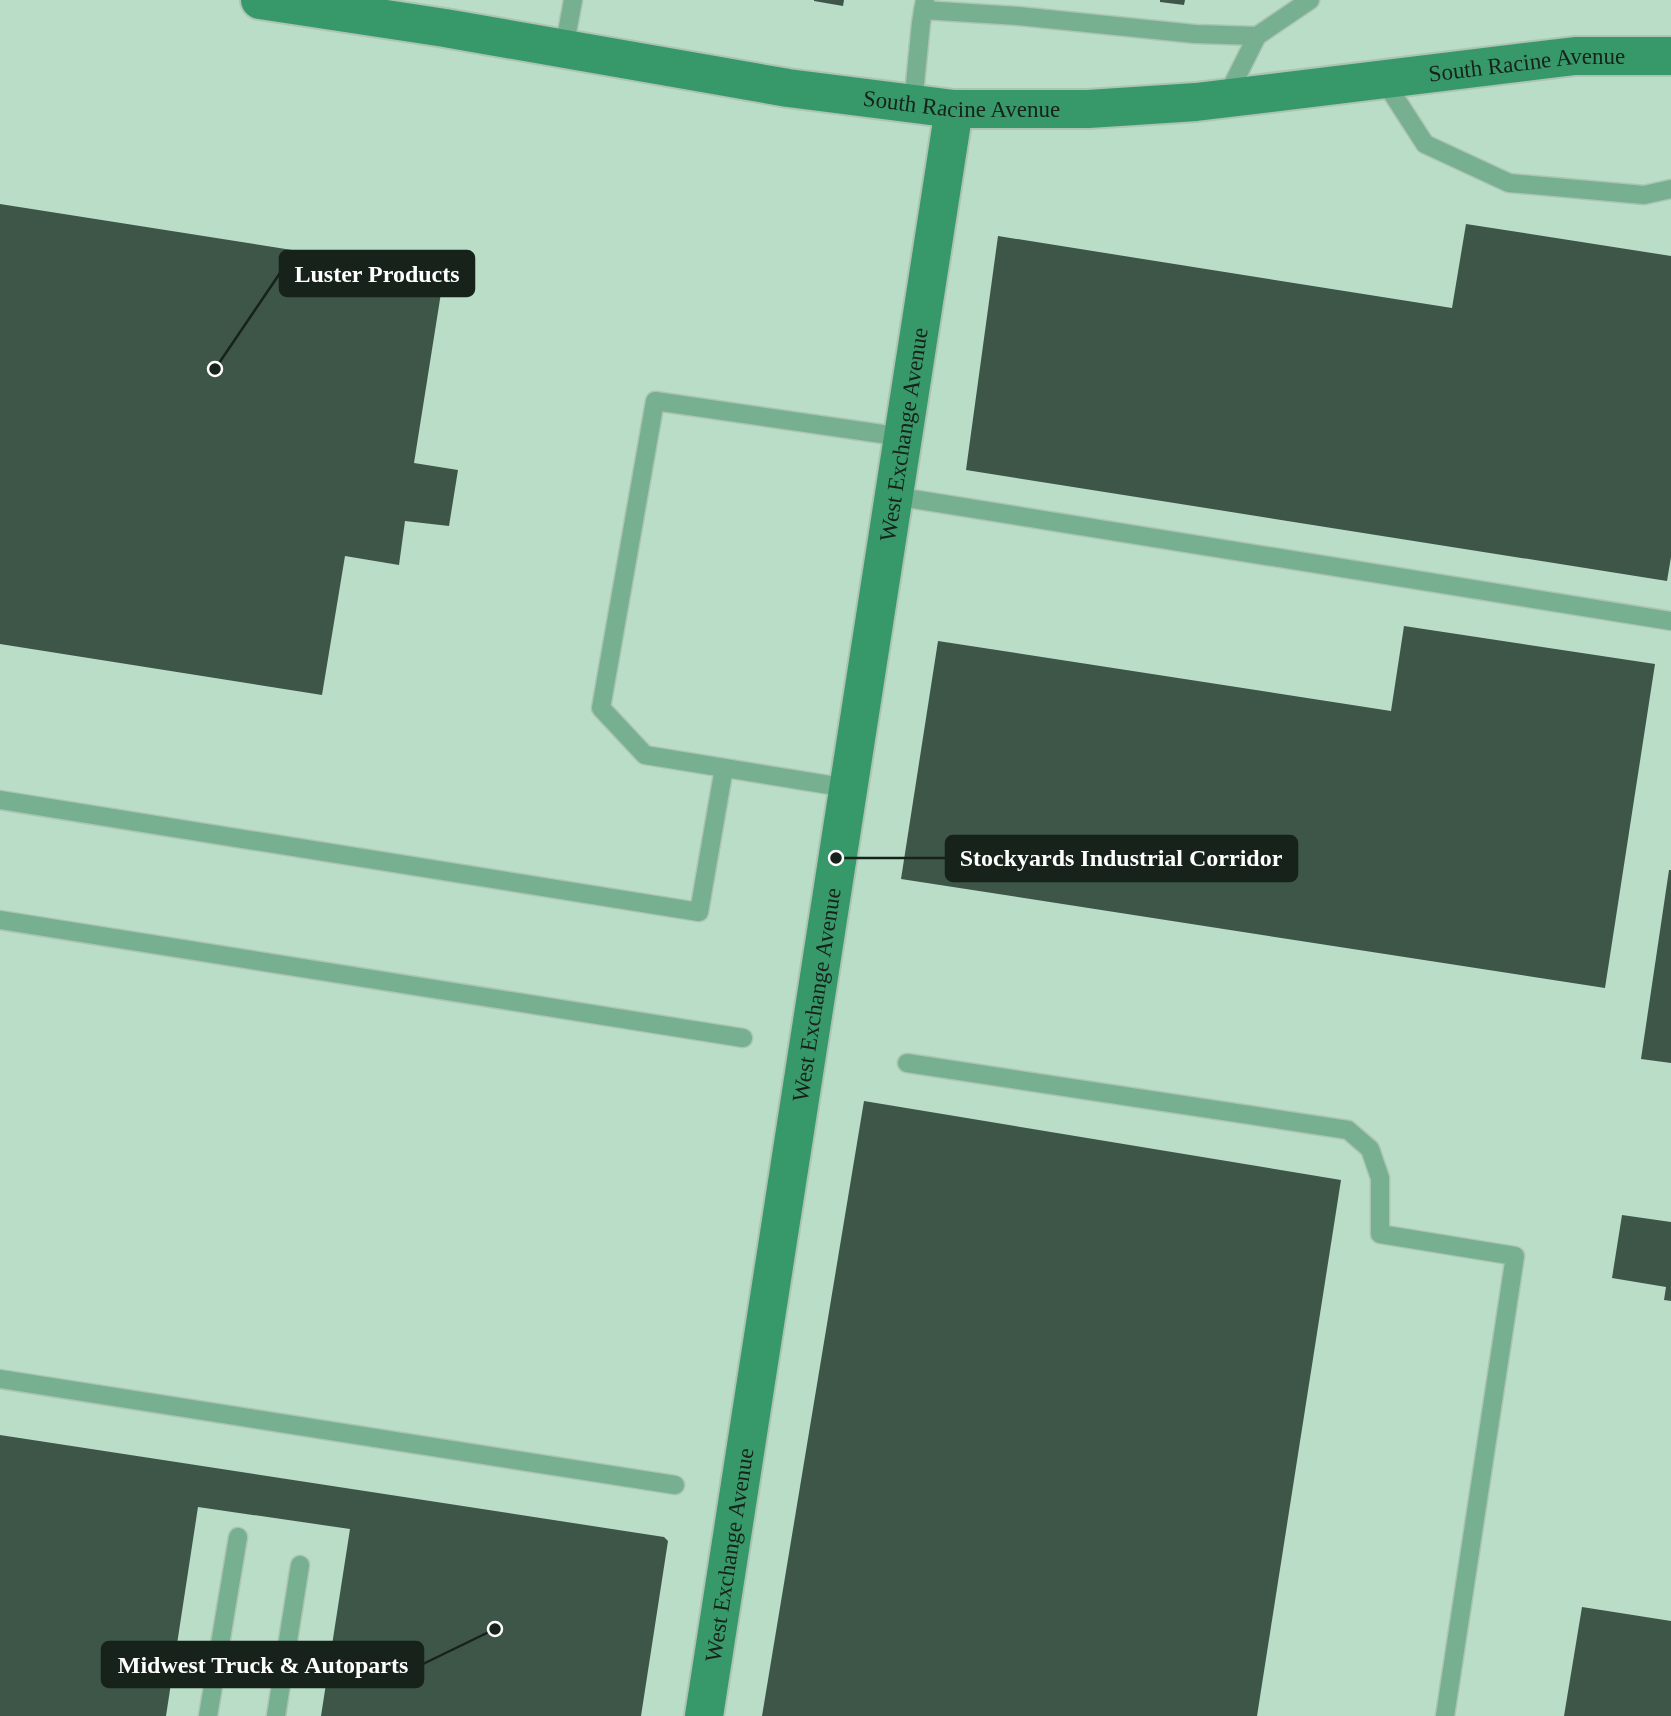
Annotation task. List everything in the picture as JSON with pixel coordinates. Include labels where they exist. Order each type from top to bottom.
[{"type":"street","name":"South Racine Avenue","points":[[260,0],[445,28],[788,88],[954,109],[1088,109],[1196,102],[1575,57],[1671,56]]},
{"type":"street","name":"West Exchange Avenue","points":[[704,1716],[954,109]]},
{"type":"lane","points":[[564,49],[573,0]]},
{"type":"lane","points":[[1226,98],[1257,36],[1310,0]]},
{"type":"lane","points":[[913,104],[924,5],[1195,34],[1257,36]]},
{"type":"lane","points":[[1383,79],[1425,144],[1509,183],[1644,195],[1671,189]]},
{"type":"lane","points":[[848,788],[645,755],[601,708],[655,401],[903,437]]},
{"type":"lane","points":[[894,496],[1671,621]]},
{"type":"lane","points":[[0,800],[699,912],[724,768]]},
{"type":"lane","points":[[0,919],[743,1038]]},
{"type":"lane","points":[[907,1063],[1348,1130],[1370,1149],[1380,1178],[1380,1234],[1515,1256],[1445,1716]]},
{"type":"lane","points":[[0,1379],[675,1485]]},
{"type":"lane","points":[[208,1716],[238,1537]]},
{"type":"lane","points":[[276,1716],[300,1564]]},
{"type":"shaded area","points":[[0,0],[1671,0],[1671,1716],[0,1716]]},
{"type":"building","points":[[814,0],[844,0],[843,6]]},
{"type":"building","points":[[1160,0],[1185,0],[1184,5]]},
{"type":"building","points":[[0,204],[444,274],[414,463],[458,470],[449,526],[405,521],[399,565],[345,556],[322,695],[0,644]]},
{"type":"building","points":[[1466,224],[1671,256],[1671,557],[1667,581],[966,470],[998,236],[1452,308]]},
{"type":"building","points":[[1404,626],[1655,664],[1605,988],[901,879],[938,641],[1391,711]]},
{"type":"building","points":[[1671,870],[1671,1063],[1641,1059]]},
{"type":"building","points":[[864,1101],[1341,1180],[1257,1716],[762,1716]]},
{"type":"building","points":[[1622,1215],[1671,1222],[1671,1301],[1664,1300],[1666,1287],[1612,1278]]},
{"type":"building","points":[[0,1435],[664,1537],[668,1541],[641,1716],[321,1716],[350,1529],[198,1507],[166,1716],[0,1716]]},
{"type":"building","points":[[1582,1607],[1671,1621],[1671,1716],[1564,1716]]},
{"type":"place","name":"Luster Products","points":[[215,369]]},
{"type":"place","name":"Stockyards Industrial Corridor","points":[[836,858]]},
{"type":"place","name":"Midwest Truck & Autoparts","points":[[495,1629]]}]
